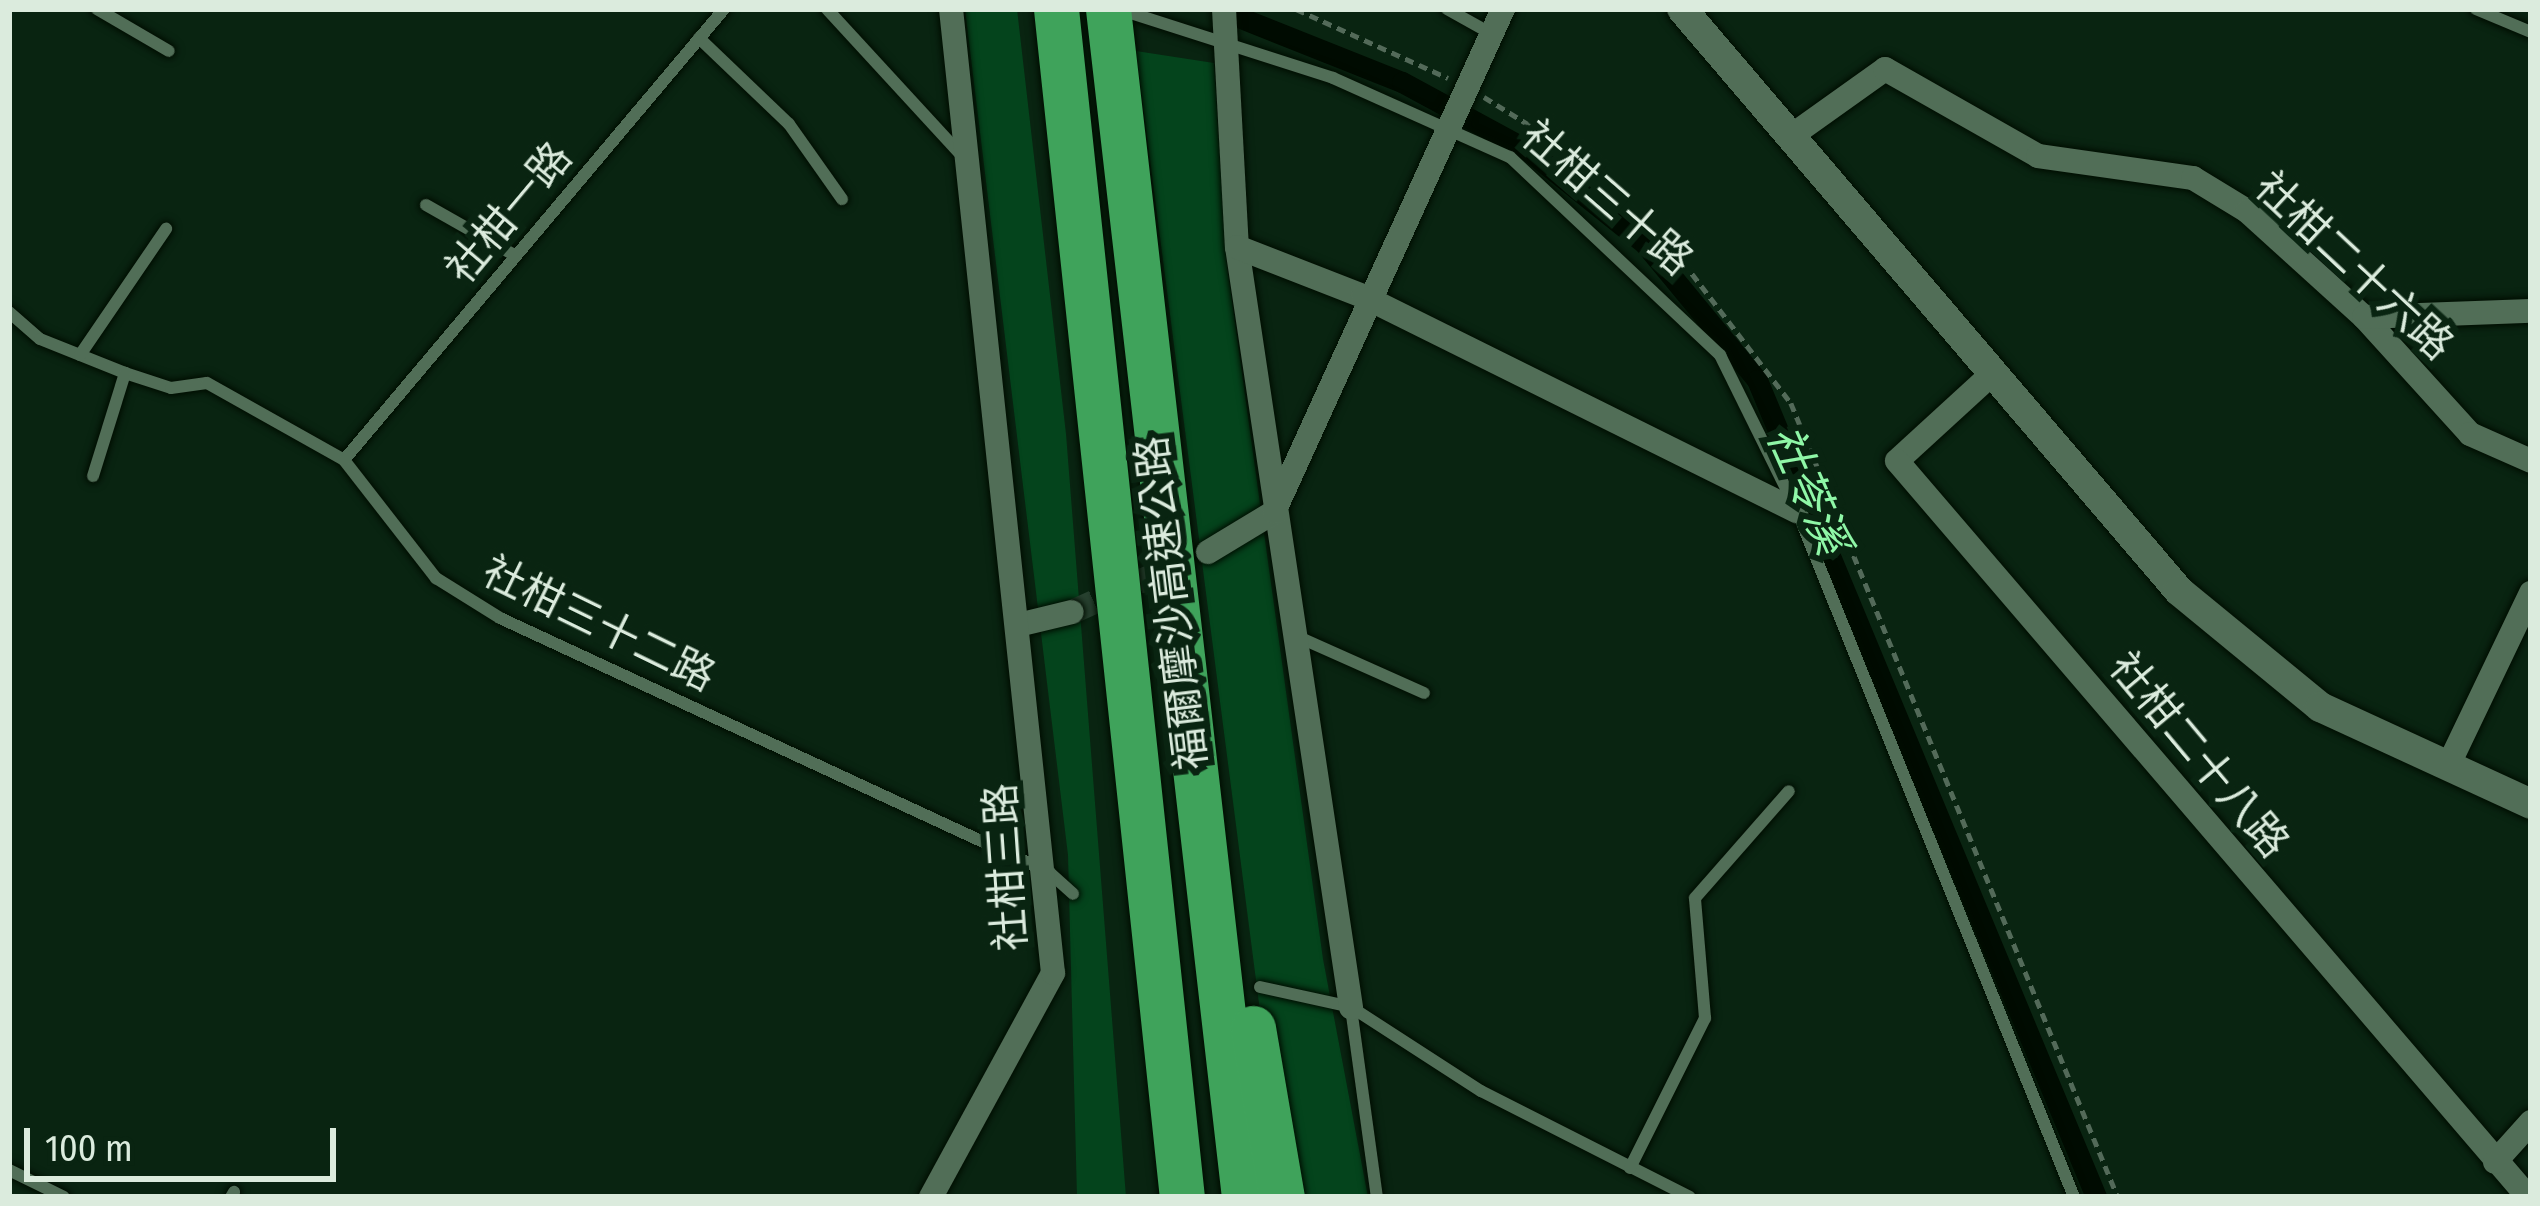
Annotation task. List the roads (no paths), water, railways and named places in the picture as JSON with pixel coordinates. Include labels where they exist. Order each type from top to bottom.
[{"type":"highway","name":"福爾摩沙高速公路","points":[[1056,9],[1182,1197]]},
{"type":"highway","name":"福爾摩沙高速公路","points":[[1117,18],[1154,449],[1244,1197]]},
{"type":"highway","points":[[1154,449],[1282,1197]]},
{"type":"highway","points":[[1124,632],[1151,1197]]},
{"type":"street","name":"社柑三路","points":[[931,1197],[1053,973],[1050,873],[950,9]]},
{"type":"street","points":[[1224,9],[1237,248],[1290,634],[1351,1007]]},
{"type":"street","points":[[1208,552],[1274,512],[1363,296],[1502,9]]},
{"type":"street","points":[[1682,9],[1794,134],[1993,373],[2237,645],[2320,707],[2531,804]]},
{"type":"street","name":"社柑二十六路","points":[[1794,134],[1885,69],[2038,156],[2193,178],[2247,211],[2364,316],[2470,434],[2531,461]]},
{"type":"street","points":[[1237,248],[1363,296],[1797,511]]},
{"type":"street","points":[[2364,316],[2531,311]]},
{"type":"street","name":"社柑二十八路","points":[[1993,373],[1897,461],[2528,1197]]},
{"type":"street","points":[[2448,766],[2531,593]]},
{"type":"street","points":[[1022,624],[1072,612]]},
{"type":"street","points":[[2495,1162],[2531,1122]]},
{"type":"lane","points":[[98,9],[169,51]]},
{"type":"lane","name":"社柑一路","points":[[344,460],[724,9]]},
{"type":"lane","points":[[827,9],[965,159]]},
{"type":"lane","points":[[1447,9],[1490,33]]},
{"type":"lane","points":[[2476,9],[2531,32]]},
{"type":"lane","name":"社柑三十路","points":[[1117,18],[1224,38],[1445,126],[1510,157],[1720,355],[1797,511],[2074,1197]]},
{"type":"lane","points":[[699,38],[789,124],[842,199]]},
{"type":"lane","points":[[425,205],[516,256]]},
{"type":"lane","points":[[80,355],[166,229]]},
{"type":"lane","name":"社柑三十二路","points":[[9,312],[80,355],[125,373],[171,388],[207,383],[344,460],[436,578],[500,618],[1050,873],[1073,894]]},
{"type":"lane","points":[[93,476],[125,373]]},
{"type":"lane","points":[[1290,634],[1424,693]]},
{"type":"lane","points":[[1630,1168],[1705,1018],[1695,898],[1789,791]]},
{"type":"lane","points":[[1260,987],[1351,1007],[1630,1168],[1690,1197]]},
{"type":"lane","points":[[1351,1007],[1377,1197]]},
{"type":"lane","points":[[9,1170],[64,1197]]},
{"type":"waterway","name":"社苓溪","points":[[1241,18],[1402,82],[1529,151],[1645,244],[1757,380],[2096,1197]]},
{"type":"tunnel","points":[[1072,612],[1179,564]]}]
